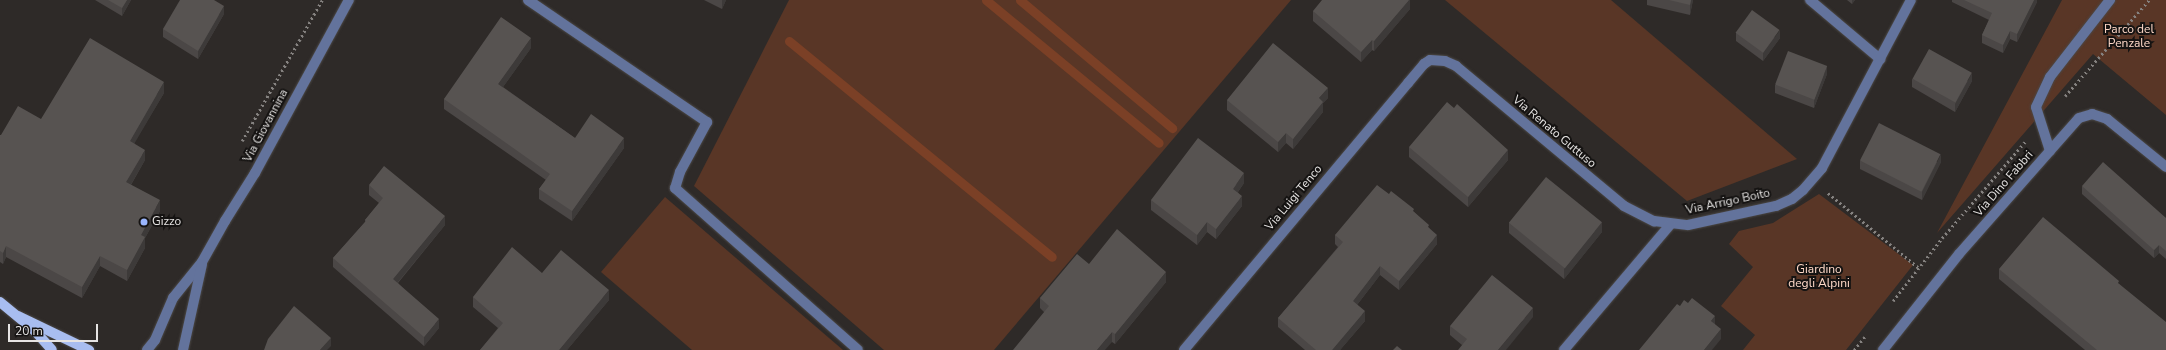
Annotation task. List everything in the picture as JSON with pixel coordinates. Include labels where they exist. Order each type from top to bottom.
[{"type":"main road","points":[[0,302],[18,316],[52,350]]},
{"type":"main road","points":[[18,316],[89,350]]},
{"type":"street","name":"Via Giovannina","points":[[147,350],[155,340],[173,298],[202,262],[225,221],[255,173],[350,0]]},
{"type":"street","points":[[528,0],[707,122],[680,172],[674,188],[858,350]]},
{"type":"street","points":[[1810,0],[1880,59]]},
{"type":"street","name":"Via Arrigo Boito","points":[[1671,224],[1688,225],[1776,206],[1792,199],[1813,180],[1833,149],[1911,0]]},
{"type":"street","points":[[2050,151],[2036,107],[2050,77],[2110,0]]},
{"type":"street","name":"Via Renato Guttuso","points":[[1424,64],[1434,59],[1456,66],[1624,206],[1654,221],[1671,224]]},
{"type":"street","name":"Via Luigi Tenco","points":[[1184,350],[1424,64]]},
{"type":"street","name":"Via Dino Fabbri","points":[[1882,350],[1940,277],[2079,118],[2092,114],[2099,115],[2115,124],[2166,167]]},
{"type":"street","points":[[1564,350],[1671,224]]},
{"type":"street","name":"Via Giovannina","points":[[183,350],[202,262]]},
{"type":"path","points":[[242,141],[322,0]]},
{"type":"path","points":[[1813,180],[1919,268]]},
{"type":"green space","points":[[789,0],[1291,0],[994,350],[884,350],[694,186]]},
{"type":"green space","points":[[1445,0],[1611,0],[1797,159],[1687,201]]},
{"type":"green space","name":"Parco del Penzale","points":[[2062,0],[2166,0],[2166,115],[2093,54],[1937,233]]},
{"type":"green space","name":"Giardino degli Alpini","points":[[1819,194],[1913,265],[1846,350],[1743,350],[1755,335],[1721,306],[1753,267],[1729,244],[1739,231],[1773,223]]},
{"type":"green space","points":[[665,197],[843,350],[692,350],[601,272]]},
{"type":"building","points":[[108,0],[127,0],[122,8]]},
{"type":"building","points":[[180,0],[214,0],[224,6],[198,51],[163,29]]},
{"type":"building","points":[[1322,0],[1409,0],[1374,41],[1372,40],[1361,52],[1313,11]]},
{"type":"building","points":[[1669,0],[1691,0],[1690,5]]},
{"type":"building","points":[[1964,0],[2034,0],[2017,34],[2010,31],[2003,45],[1982,35],[1992,13]]},
{"type":"building","points":[[1752,10],[1780,30],[1763,53],[1736,33]]},
{"type":"building","points":[[501,17],[531,38],[498,84],[575,138],[591,114],[624,138],[572,211],[539,189],[550,174],[444,99]]},
{"type":"building","points":[[90,38],[164,82],[130,141],[145,150],[126,182],[160,200],[141,235],[145,237],[127,270],[100,256],[82,287],[6,246],[3,253],[0,251],[0,135],[18,106],[41,119]]},
{"type":"building","points":[[1273,43],[1328,88],[1319,98],[1323,102],[1293,139],[1286,133],[1278,142],[1227,100]]},
{"type":"building","points":[[1929,49],[1972,73],[1955,102],[1913,79]]},
{"type":"building","points":[[1788,51],[1827,66],[1814,100],[1775,85]]},
{"type":"building","points":[[1447,102],[1454,108],[1457,104],[1508,150],[1468,197],[1409,147]]},
{"type":"building","points":[[1879,123],[1940,154],[1921,192],[1860,160]]},
{"type":"building","points":[[1198,138],[1244,173],[1233,189],[1242,196],[1216,229],[1207,222],[1197,235],[1151,200]]},
{"type":"building","points":[[2103,162],[2166,218],[2166,251],[2159,245],[2154,250],[2082,186]]},
{"type":"building","points":[[384,166],[445,216],[393,279],[439,319],[424,337],[333,258],[366,221],[365,220],[383,198],[369,185]]},
{"type":"building","points":[[1546,177],[1602,222],[1565,268],[1509,223]]},
{"type":"building","points":[[1377,185],[1389,194],[1391,191],[1414,209],[1413,211],[1429,225],[1428,227],[1437,235],[1399,281],[1380,266],[1353,301],[1365,311],[1332,350],[1316,350],[1278,318],[1343,242],[1335,235]]},
{"type":"building","points":[[2043,217],[2119,281],[2118,283],[2166,322],[2166,350],[2097,350],[1999,269]]},
{"type":"building","points":[[1117,229],[1166,272],[1115,334],[1112,332],[1097,350],[1013,350],[1049,306],[1040,298],[1077,254],[1089,264]]},
{"type":"building","points":[[512,247],[542,273],[561,250],[609,290],[559,350],[480,350],[503,323],[473,297]]},
{"type":"building","points":[[1492,275],[1533,308],[1498,350],[1458,350],[1467,339],[1450,326]]},
{"type":"building","points":[[1692,298],[1715,316],[1711,321],[1721,329],[1704,350],[1639,350],[1677,304],[1680,306],[1684,300],[1688,303]]},
{"type":"building","points":[[294,306],[331,338],[320,350],[264,350],[268,339]]},
{"type":"building","points":[[1397,346],[1402,350],[1393,350]]},
{"type":"waterway","points":[[986,0],[1159,143]]},
{"type":"waterway","points":[[1020,0],[1172,128]]},
{"type":"waterway","points":[[789,41],[1052,257]]},
{"type":"place","name":"Gizzo","points":[[144,222]]}]
